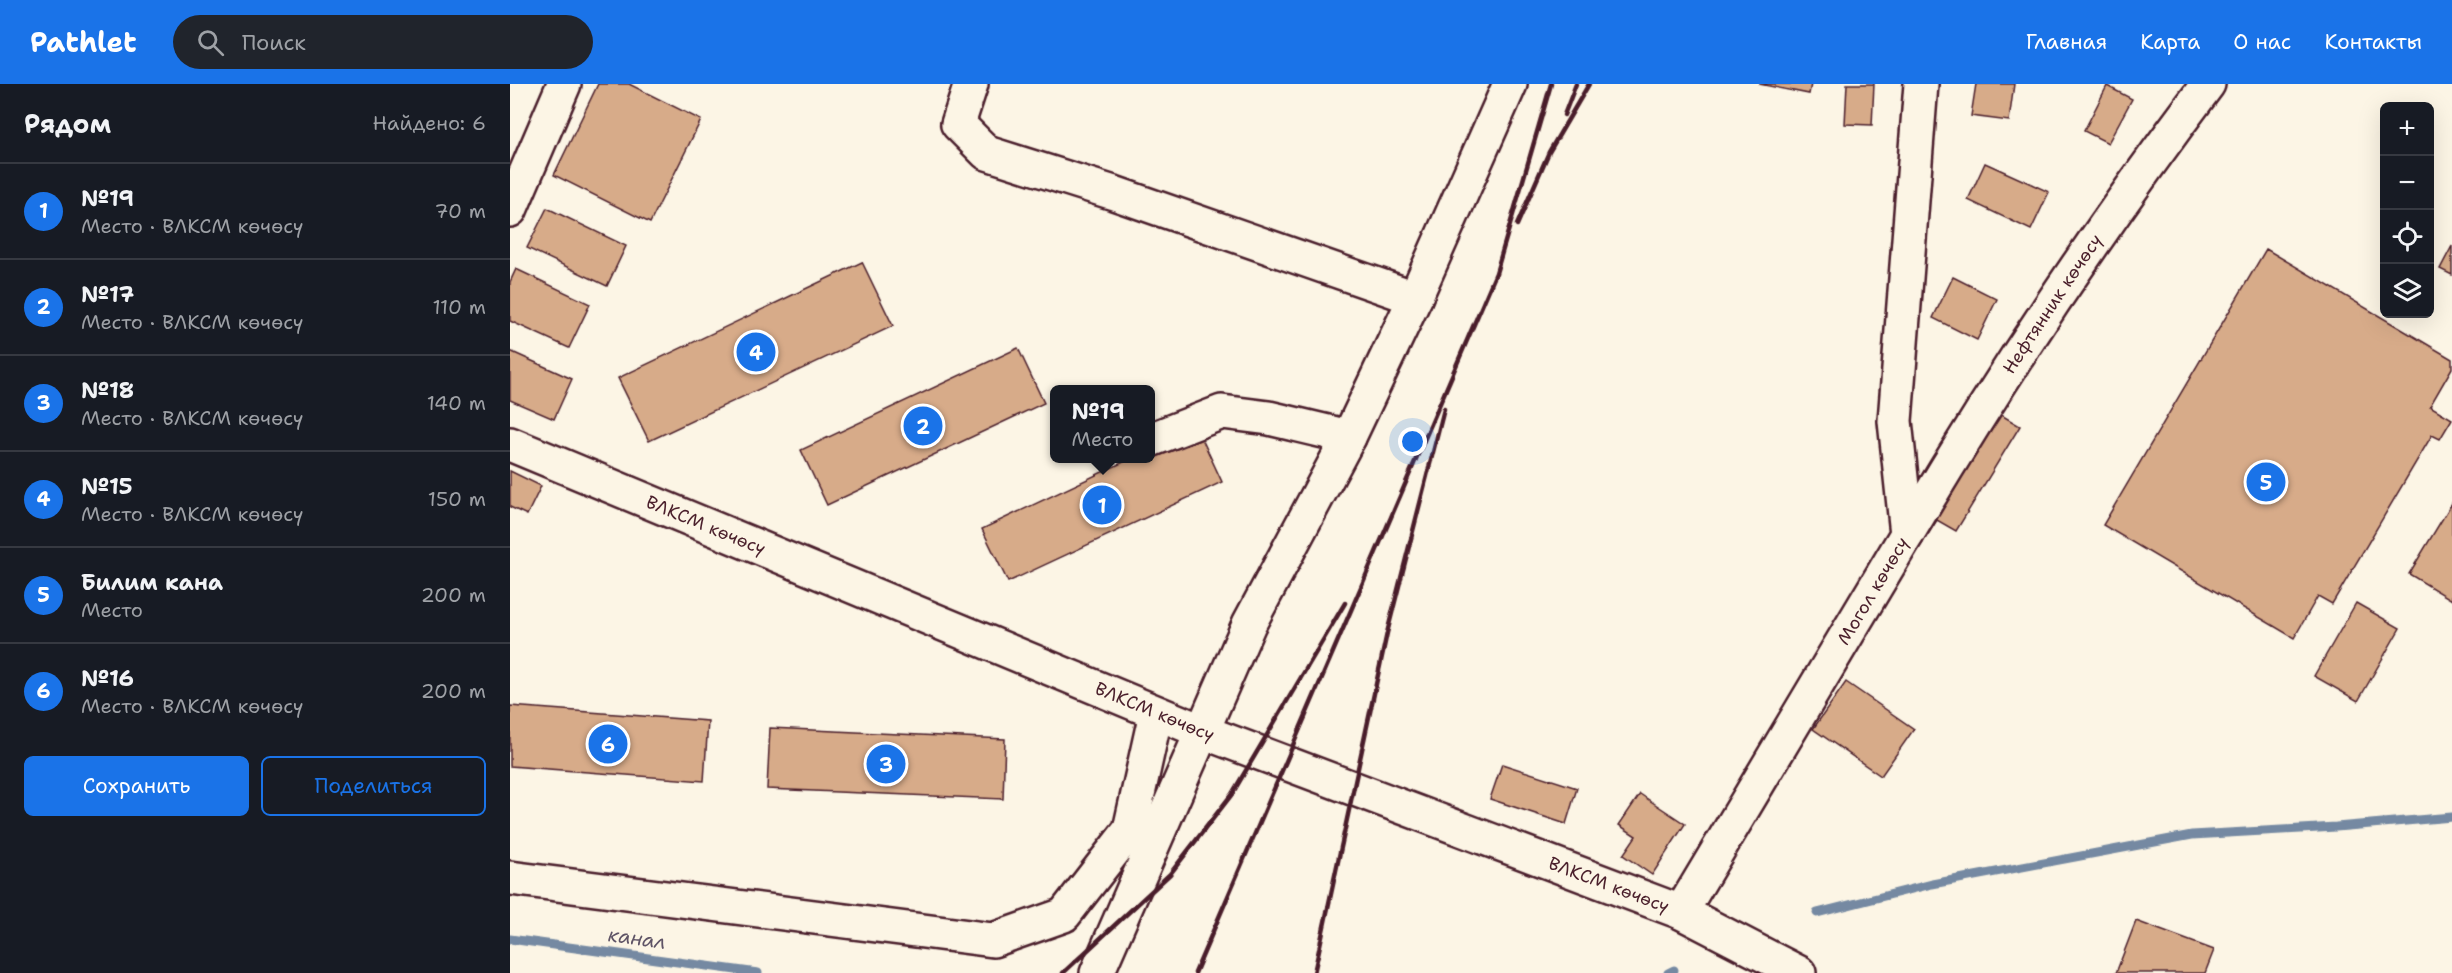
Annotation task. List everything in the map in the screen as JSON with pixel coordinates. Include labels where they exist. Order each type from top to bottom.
[{"type":"street","points":[[510,210],[564,84]]},
{"type":"street","points":[[971,84],[958,124],[987,153],[1114,193],[1415,298]]},
{"type":"street","points":[[1097,973],[1249,624],[1349,437],[1415,298],[1510,84]]},
{"type":"street","name":"Могол көчөсү","points":[[1681,912],[1907,534],[1895,421],[1921,84]]},
{"type":"street","name":"Нефтянник көчөсү","points":[[1907,534],[1956,452],[2200,87]]},
{"type":"street","points":[[1155,438],[1222,412],[1269,418],[1349,437]]},
{"type":"street","name":"ВЛКСМ көчөсү","points":[[510,444],[1201,731],[1681,912],[1799,973]]},
{"type":"street","points":[[510,878],[993,940],[1064,915],[1130,830],[1156,713]]},
{"type":"building","points":[[598,84],[629,84],[701,120],[650,223],[554,175]]},
{"type":"building","points":[[1759,84],[1811,84],[1809,94]]},
{"type":"building","points":[[1847,84],[1874,84],[1872,125],[1845,124]]},
{"type":"building","points":[[1976,84],[2014,84],[2009,121],[1971,116]]},
{"type":"building","points":[[2107,86],[2132,99],[2108,143],[2084,131]]},
{"type":"building","points":[[1985,163],[2049,192],[2031,230],[1968,200]]},
{"type":"building","points":[[547,208],[626,246],[607,286],[527,248]]},
{"type":"building","points":[[2452,246],[2452,275],[2440,269]]},
{"type":"building","points":[[2266,249],[2452,359],[2452,368],[2430,406],[2452,419],[2440,439],[2432,435],[2332,604],[2318,596],[2294,638],[2103,525]]},
{"type":"building","points":[[862,262],[893,326],[649,441],[618,378]]},
{"type":"building","points":[[516,269],[590,304],[569,348],[510,321],[510,282]]},
{"type":"building","points":[[1953,277],[1997,299],[1977,340],[1933,318]]},
{"type":"building","points":[[1018,348],[1044,403],[827,505],[801,450]]},
{"type":"building","points":[[510,351],[572,379],[554,419],[510,400]]},
{"type":"building","points":[[1991,409],[2020,426],[1956,531],[1937,520],[1929,533],[1918,527]]},
{"type":"building","points":[[1197,428],[1222,482],[1008,582],[982,529],[1121,463],[1155,463],[1155,448]]},
{"type":"building","points":[[510,471],[541,486],[527,515],[510,507]]},
{"type":"building","points":[[2452,503],[2452,600],[2409,574]]},
{"type":"building","points":[[2356,603],[2400,628],[2358,701],[2314,676]]},
{"type":"building","points":[[1846,682],[1914,729],[1881,776],[1813,729]]},
{"type":"building","points":[[510,706],[708,721],[704,781],[510,766]]},
{"type":"building","points":[[770,728],[1005,739],[1003,799],[767,789]]},
{"type":"building","points":[[1502,764],[1577,788],[1566,824],[1490,799]]},
{"type":"building","points":[[1640,794],[1685,824],[1652,875],[1623,855],[1636,836],[1619,825]]},
{"type":"building","points":[[2136,921],[2214,950],[2205,973],[2116,973]]},
{"type":"waterway","points":[[1817,913],[1932,884],[2192,835],[2336,827],[2452,817]]},
{"type":"waterway","name":"канал","points":[[510,939],[758,973]]},
{"type":"waterway","points":[[1668,973],[1674,970]]},
{"type":"railway","points":[[1195,973],[1496,273],[1551,84]]},
{"type":"railway","points":[[1564,115],[1576,84]]},
{"type":"railway","points":[[1517,225],[1549,152],[1589,84]]},
{"type":"railway","points":[[1314,973],[1387,633],[1444,409]]},
{"type":"railway","points":[[1063,973],[1170,874],[1232,794],[1345,603]]},
{"type":"place","name":"№15","points":[[756,352]]},
{"type":"place","name":"№17","points":[[923,426]]},
{"type":"place","name":"Билим кана","points":[[2266,482]]},
{"type":"place","name":"№19","points":[[1102,505]]},
{"type":"place","name":"№16","points":[[608,744]]},
{"type":"place","name":"№18","points":[[886,764]]}]
